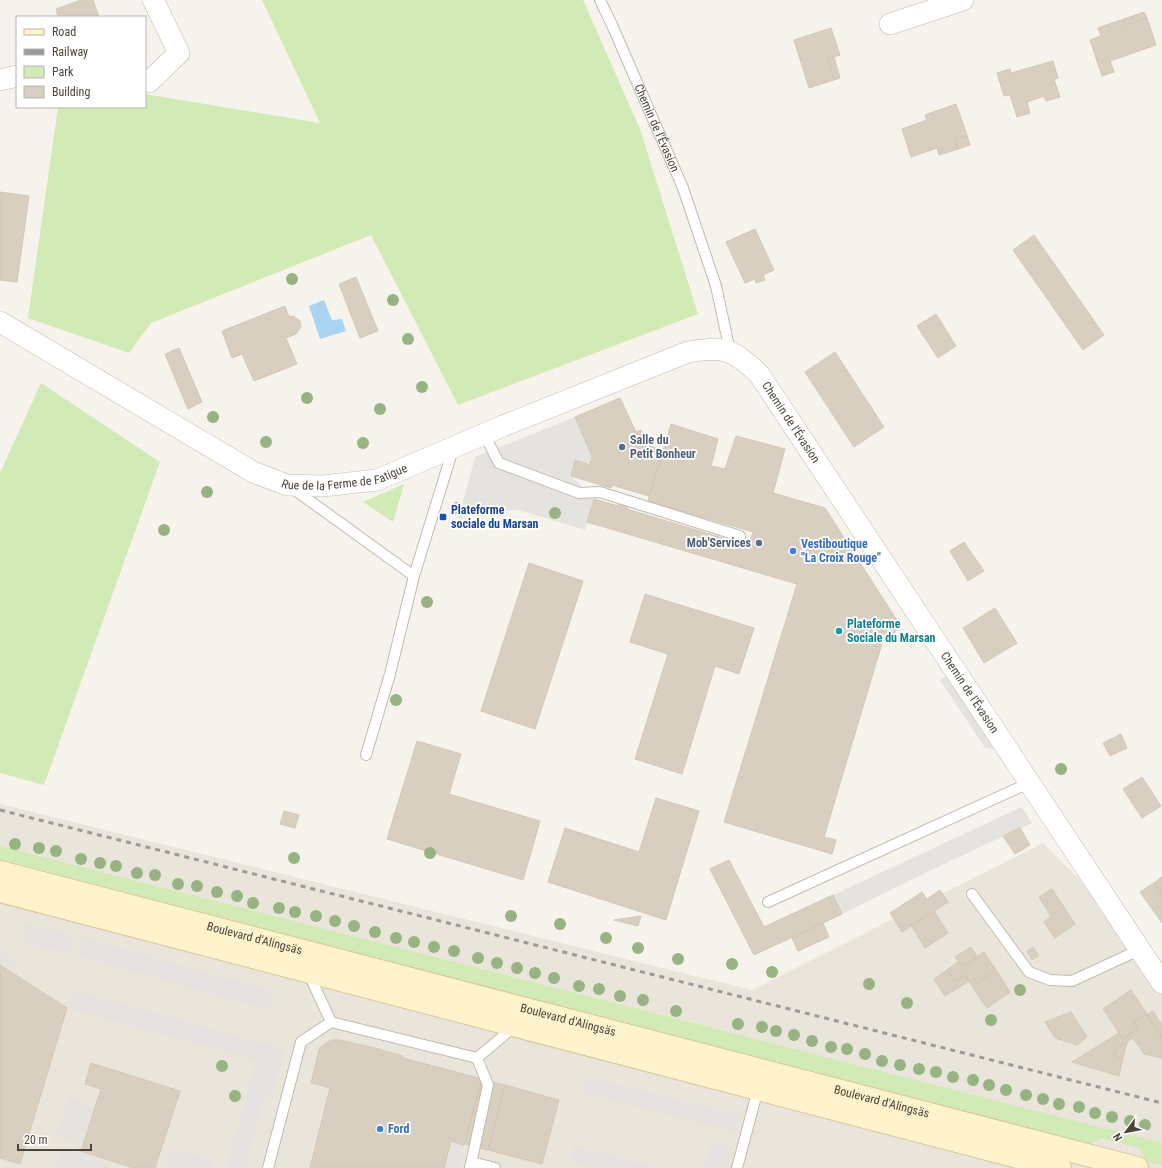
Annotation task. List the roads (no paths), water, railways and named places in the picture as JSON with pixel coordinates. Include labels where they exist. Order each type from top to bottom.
[{"type":"main road","name":"Boulevard d'Alingsäs","points":[[0,872],[1137,1168]]},
{"type":"main road","name":"Boulevard d'Alingsäs","points":[[0,892],[1060,1168]]},
{"type":"street","points":[[146,82],[149,82],[179,53],[153,0]]},
{"type":"street","points":[[890,24],[963,0]]},
{"type":"street","points":[[0,80],[16,76]]},
{"type":"street","name":"Rue de la Ferme de Fatigue","points":[[0,322],[253,472],[287,485],[323,486],[377,480],[502,426],[688,352],[709,348]]},
{"type":"street","name":"Chemin de l'Évasion","points":[[709,348],[730,351],[746,361],[759,374],[1162,983]]},
{"type":"lane","name":"Chemin de l'Évasion","points":[[600,0],[683,188],[716,286],[730,351]]},
{"type":"lane","points":[[484,434],[499,463],[579,494],[600,492],[740,536]]},
{"type":"lane","points":[[366,755],[390,674],[414,576],[454,447]]},
{"type":"lane","points":[[287,485],[414,576]]},
{"type":"lane","points":[[768,902],[1029,782]]},
{"type":"lane","points":[[972,894],[1029,972],[1050,980],[1072,981],[1139,950]]},
{"type":"lane","points":[[308,972],[331,1022]]},
{"type":"lane","points":[[268,1168],[301,1042],[331,1022],[477,1058]]},
{"type":"lane","points":[[477,1058],[516,1026]]},
{"type":"lane","points":[[477,1058],[488,1085],[471,1165],[495,1168]]},
{"type":"lane","points":[[737,1168],[758,1089]]},
{"type":"water","points":[[324,300],[332,320],[342,319],[346,331],[320,339],[309,306]]},
{"type":"railway","points":[[0,810],[1162,1103]]},
{"type":"place","name":"Salle du Petit Bonheur","points":[[622,447]]},
{"type":"place","name":"Plateforme sociale du Marsan","points":[[443,517]]},
{"type":"place","name":"Mob'Services","points":[[759,543]]},
{"type":"place","name":"Vestiboutique \"La Croix Rouge\"","points":[[793,551]]},
{"type":"place","name":"Plateforme Sociale du Marsan","points":[[839,631]]},
{"type":"place","name":"Ford","points":[[380,1129]]}]
